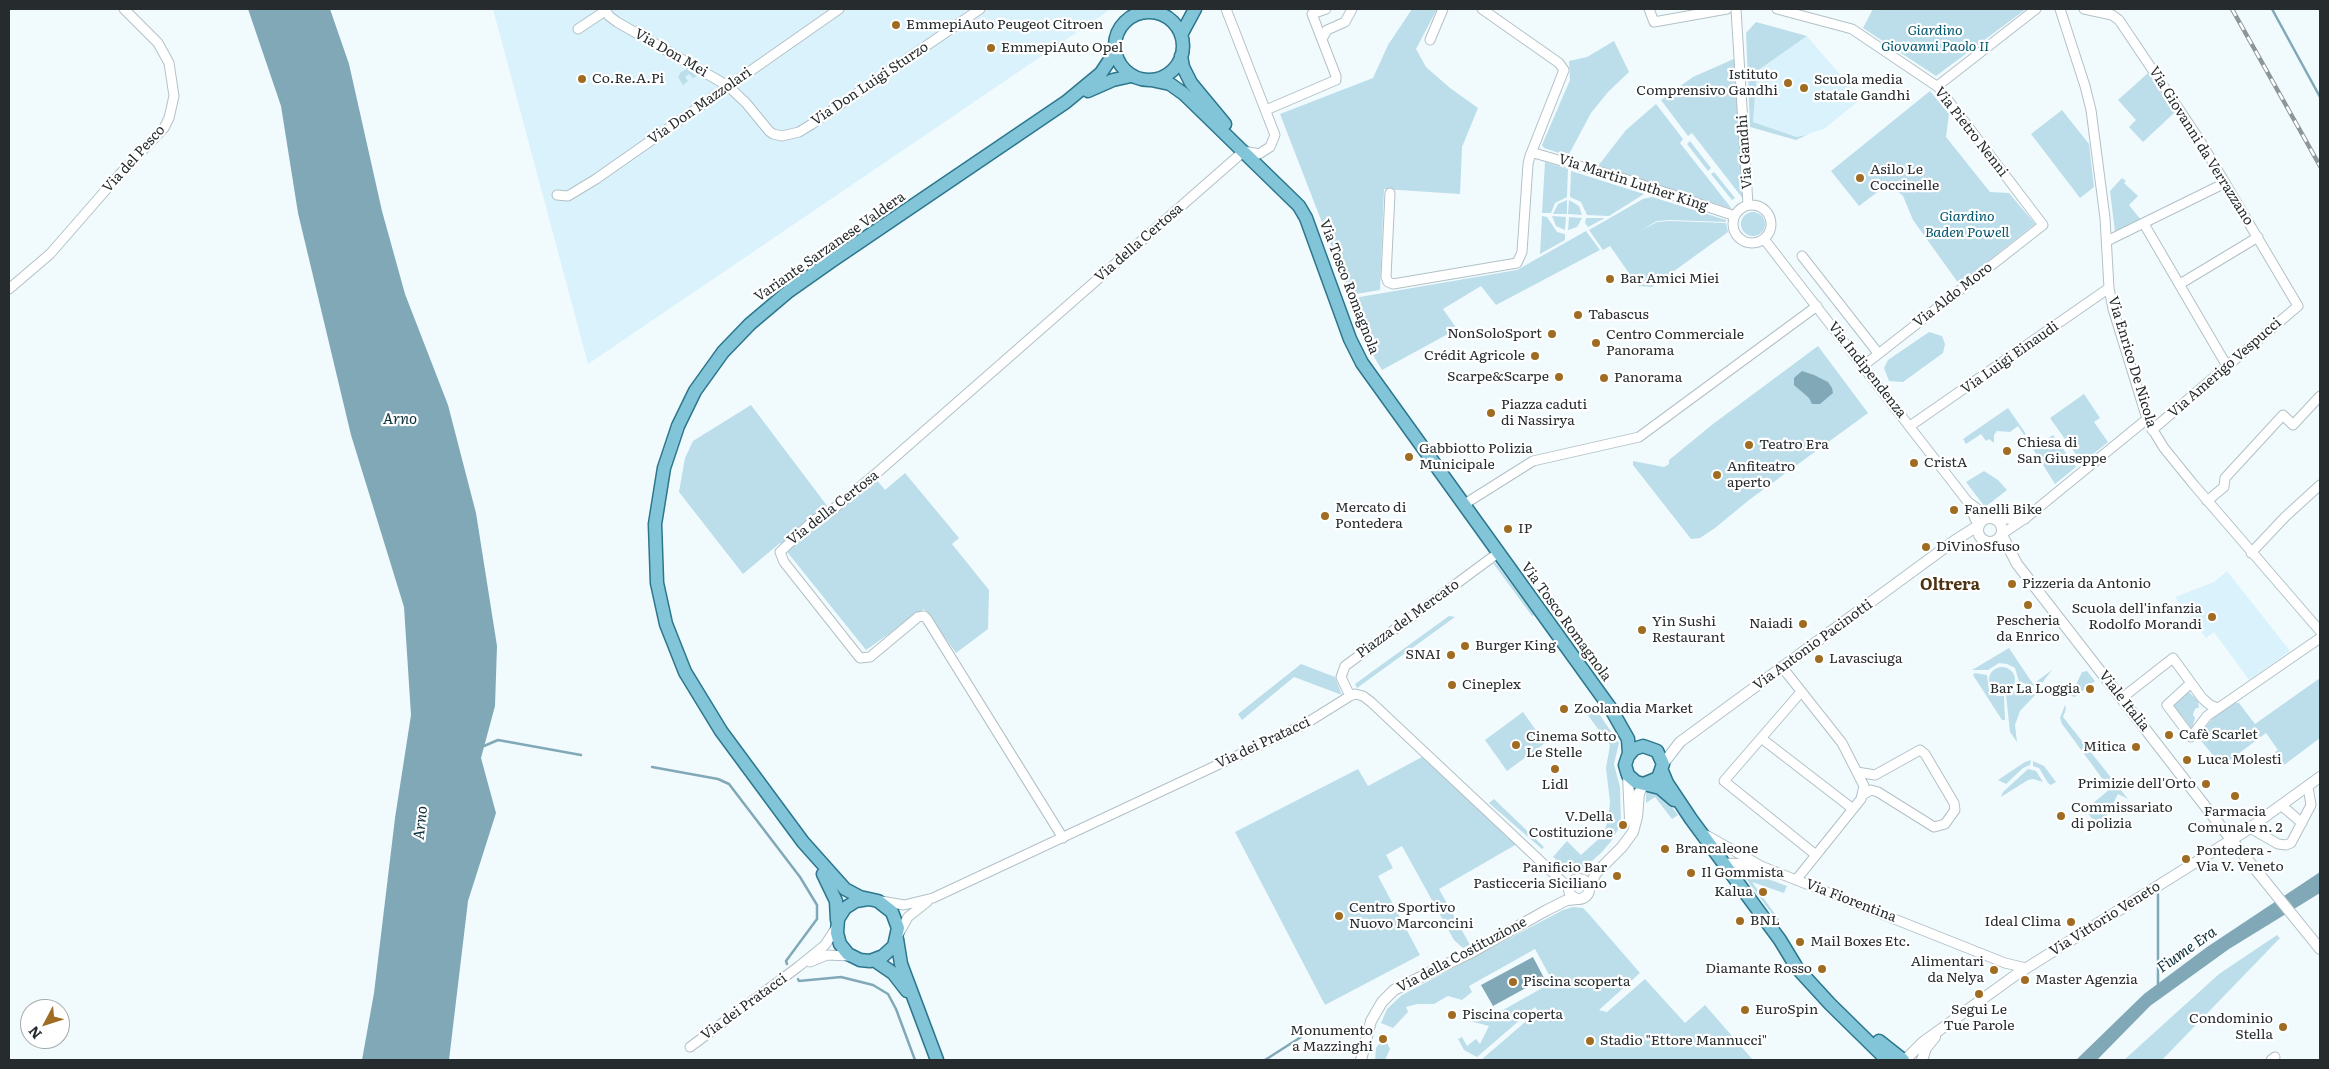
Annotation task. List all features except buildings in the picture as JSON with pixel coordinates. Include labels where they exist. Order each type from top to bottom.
[{"type":"main road","points":[[1195,9],[1181,35],[1183,67],[1191,83],[1236,137],[1244,151]]},
{"type":"main road","points":[[1181,35],[1164,11],[1141,13],[1126,20],[1116,35],[1115,52],[1120,66],[1131,76],[1141,80],[1151,80],[1170,73],[1181,56]]},
{"type":"main road","points":[[1066,102],[1101,73],[1115,52]]},
{"type":"main road","points":[[1066,102],[1103,83],[1131,76]]},
{"type":"main road","name":"Via Tosco Romagnola","points":[[1151,80],[1174,86],[1296,202],[1304,214],[1350,339],[1362,363],[1611,709],[1628,739],[1629,753]]},
{"type":"main road","name":"Variante Sarzanese Valdera","points":[[837,925],[837,905],[833,892],[803,842],[712,718],[685,672],[668,630],[657,584],[655,533],[661,480],[673,439],[705,375],[730,344],[766,309],[833,260],[1066,102]]},
{"type":"main road","name":"Via Tosco Romagnola","points":[[1611,709],[1653,749]]},
{"type":"main road","points":[[1691,819],[1664,791],[1636,782],[1628,775],[1626,762],[1629,753],[1640,747],[1653,749],[1660,756],[1667,783],[1691,819],[1782,942],[1797,968],[1887,1060]]},
{"type":"main road","points":[[1646,784],[1656,780],[1662,768]]},
{"type":"main road","name":"Variante Sarzanese Valdera","points":[[803,842],[843,887],[856,895],[873,900]]},
{"type":"main road","points":[[897,937],[887,954],[874,960],[860,960],[852,956],[840,944],[837,925],[842,912],[849,905],[873,900],[888,907],[896,918],[899,957],[938,1060]]},
{"type":"main road","points":[[1782,942],[1844,1008],[1887,1049],[1907,1060]]},
{"type":"main road","points":[[874,960],[890,969],[918,1008]]},
{"type":"street","name":"Via del Pesco","points":[[9,289],[50,254],[118,176],[164,128],[169,118],[174,96],[166,58],[158,43],[124,9]]},
{"type":"street","name":"Via Don Mazzolari","points":[[557,195],[568,196],[578,191],[839,9]]},
{"type":"street","name":"Via Don Luigi Sturzo","points":[[759,119],[773,134],[782,136],[798,132],[980,9]]},
{"type":"street","points":[[1226,9],[1275,135],[1272,145],[1266,151],[1259,154],[1244,151]]},
{"type":"street","points":[[1266,110],[1335,82],[1336,76],[1312,14],[1326,9]]},
{"type":"street","points":[[1322,39],[1327,30],[1345,22],[1352,9]]},
{"type":"street","points":[[1430,40],[1443,9]]},
{"type":"street","points":[[1390,193],[1386,277],[1390,284],[1421,281],[1512,266],[1518,262],[1522,252],[1527,168],[1530,156],[1562,80],[1564,68],[1482,9]]},
{"type":"street","points":[[1649,9],[1654,22],[1727,9]]},
{"type":"street","name":"Via Gandhi","points":[[1736,9],[1748,205]]},
{"type":"street","name":"Via Pietro Nenni","points":[[1777,9],[1852,29],[1938,87],[2043,225]]},
{"type":"street","points":[[1938,87],[2036,9]]},
{"type":"street","name":"Via Enrico De Nicola","points":[[2060,9],[2090,104],[2107,241],[2109,288],[2117,323],[2147,419],[2152,430],[2207,501],[2320,631]]},
{"type":"street","name":"Via Giovanni da Verrazzano","points":[[2084,9],[2112,15],[2119,20],[2175,102],[2298,306]]},
{"type":"street","name":"Via Don Mei","points":[[605,10],[617,22],[728,86],[759,119]]},
{"type":"street","points":[[578,29],[605,10]]},
{"type":"street","name":"Via della Certosa","points":[[1063,838],[925,617],[918,617],[870,657],[860,658],[784,562],[780,552],[814,520],[831,511],[879,471],[1244,151]]},
{"type":"street","name":"Via Martin Luther King","points":[[1530,156],[1534,153],[1542,154],[1735,216]]},
{"type":"street","points":[[2107,241],[2225,183]]},
{"type":"street","points":[[1748,205],[1760,207],[1770,217],[1771,229],[1764,239],[1750,243],[1739,238],[1734,229],[1735,216],[1739,210],[1748,205]]},
{"type":"street","points":[[2144,224],[2227,366]]},
{"type":"street","name":"Via Aldo Moro","points":[[1863,366],[2043,225]]},
{"type":"street","points":[[2180,284],[2258,237]]},
{"type":"street","name":"Via Indipendenza","points":[[1764,239],[1969,502],[1993,518]]},
{"type":"street","name":"Via Indipendenza","points":[[1802,256],[1878,353]]},
{"type":"street","name":"Via Luigi Einaudi","points":[[1910,426],[2109,288]]},
{"type":"street","points":[[1463,505],[1533,461],[1622,442],[1648,431],[1817,306]]},
{"type":"street","name":"Via Amerigo Vespucci","points":[[2152,430],[2298,306]]},
{"type":"street","points":[[2207,501],[2224,487],[2225,478],[2283,415],[2293,425],[2320,396]]},
{"type":"street","points":[[2025,518],[1993,518],[1980,525],[1978,532],[1982,539],[1988,542],[1999,537],[2025,518],[2147,419]]},
{"type":"street","points":[[2251,552],[2320,485]]},
{"type":"street","name":"Via Indipendenza","points":[[1969,502],[1975,520],[1980,525]]},
{"type":"street","points":[[1993,518],[2002,526],[1999,537]]},
{"type":"street","name":"Via Antonio Pacinotti","points":[[1653,749],[1661,749],[1680,742],[1946,547],[1980,525]]},
{"type":"street","name":"Viale Italia","points":[[1999,537],[2017,564],[2232,839]]},
{"type":"street","name":"Via Antonio Pacinotti","points":[[1946,547],[1965,540],[1982,539]]},
{"type":"street","name":"Piazza del Mercato","points":[[1350,696],[1340,677],[1342,670],[1350,662],[1498,553]]},
{"type":"street","points":[[2191,683],[2167,705],[2191,737],[2204,718],[2320,638]]},
{"type":"street","points":[[2122,698],[2173,658],[2202,698],[2210,705],[2218,708]]},
{"type":"street","points":[[1782,667],[1842,743],[1864,786],[1864,794]]},
{"type":"street","points":[[1801,692],[1724,781],[1816,855]]},
{"type":"street","points":[[1350,696],[1361,695],[1368,699],[1548,867],[1572,884],[1586,881],[1589,888],[1586,896],[1578,899],[1572,896],[1572,884]]},
{"type":"street","name":"Via dei Pratacci","points":[[897,937],[908,917],[933,898],[1305,724],[1350,696]]},
{"type":"street","points":[[2202,698],[2205,708],[2204,718]]},
{"type":"street","points":[[1761,738],[1853,809]]},
{"type":"street","name":"Via Antonio Pacinotti","points":[[1662,768],[1680,742]]},
{"type":"street","points":[[1920,750],[1925,754],[1954,803],[1955,810],[1946,824],[1934,827],[1876,790],[1871,784],[1875,775],[1920,750]]},
{"type":"street","points":[[1857,772],[1875,775]]},
{"type":"street","points":[[1626,840],[1631,804],[1628,775]]},
{"type":"street","name":"Via Vittorio Veneto","points":[[1907,1060],[1923,1042],[2026,968],[2250,828],[2320,777]]},
{"type":"street","name":"Via della Costituzione","points":[[1589,888],[1601,867],[1626,840],[1635,827],[1639,793],[1646,784]]},
{"type":"street","points":[[2250,828],[2278,844],[2286,846],[2293,841],[2311,801],[2308,786]]},
{"type":"street","points":[[1796,880],[1864,794],[1870,790],[1876,790]]},
{"type":"street","points":[[2281,805],[2302,823]]},
{"type":"street","name":"Via Fiorentina","points":[[1699,830],[1761,866],[2005,963],[2026,968]]},
{"type":"street","points":[[2232,839],[2320,949]]},
{"type":"street","points":[[1722,859],[1740,854]]},
{"type":"street","name":"Via Fiorentina","points":[[1722,859],[1761,866]]},
{"type":"street","points":[[1740,885],[1738,871],[1748,864]]},
{"type":"street","name":"Via della Costituzione","points":[[1546,910],[1563,898],[1572,884],[1601,867]]},
{"type":"street","name":"Via dei Pratacci","points":[[873,900],[898,905],[933,898]]},
{"type":"street","name":"Via della Costituzione","points":[[1361,1060],[1371,1020],[1379,1005],[1389,994],[1404,984],[1472,952],[1546,910],[1567,900],[1578,899]]},
{"type":"street","name":"Via dei Pratacci","points":[[690,1047],[825,945],[834,933],[837,925]]},
{"type":"street","name":"Via dei Pratacci","points":[[798,967],[827,955],[852,956]]},
{"type":"street","name":"Via Vittorio Veneto","points":[[1922,1060],[1928,1045],[1940,1031]]},
{"type":"shaded area","points":[[493,9],[1111,9],[588,364]]},
{"type":"shaded area","name":"Scuola media statale Gandhi","points":[[1807,36],[1861,99],[1824,129],[1797,137],[1753,122],[1757,71]]},
{"type":"shaded area","points":[[2227,571],[2290,651],[2249,680],[2214,632],[2206,638],[2175,597],[2214,582]]},
{"type":"green space","points":[[1412,9],[1437,9],[1416,49],[1426,67],[1450,88],[1478,108],[1462,147],[1460,194],[1384,189],[1380,290],[1350,295],[1280,114],[1373,78],[1388,45]]},
{"type":"green space","name":"Giardino Giovanni Paolo II","points":[[1873,9],[2026,9],[1936,76],[1863,28]]},
{"type":"green space","points":[[1756,22],[1807,36],[1757,71],[1753,122],[1797,137],[1809,134],[1796,140],[1750,127],[1746,33]]},
{"type":"green space","points":[[1614,41],[1629,72],[1608,92],[1591,113],[1568,156],[1544,148],[1542,145],[1570,80],[1569,61],[1587,57]]},
{"type":"green space","points":[[1736,58],[1744,200],[1692,133],[1688,136],[1661,100],[1693,77]]},
{"type":"green space","points":[[687,69],[697,76],[693,78],[689,74],[685,77],[688,81],[683,85],[678,77],[681,72]]},
{"type":"green space","points":[[2148,73],[2174,113],[2143,142],[2129,127],[2136,120],[2118,100]]},
{"type":"green space","name":"Giardino Baden Powell","points":[[1930,91],[1949,114],[1946,137],[1990,192],[2009,193],[2035,224],[1959,284],[1913,220],[1903,196],[1892,187],[1892,181],[1859,206],[1831,171]]},
{"type":"green space","points":[[1656,104],[1683,139],[1680,143],[1732,209],[1598,166],[1626,130]]},
{"type":"green space","points":[[2062,110],[2089,144],[2094,187],[2080,198],[2031,134]]},
{"type":"green space","points":[[1690,141],[1711,168],[1708,171],[1687,144]]},
{"type":"green space","points":[[1545,162],[1568,169],[1567,197],[1555,203],[1551,213],[1542,213]]},
{"type":"green space","points":[[1571,171],[1644,194],[1609,216],[1587,215],[1581,202],[1570,197]]},
{"type":"green space","points":[[1714,172],[1735,198],[1732,200],[1711,174]]},
{"type":"green space","points":[[2122,178],[2126,181],[2124,183],[2138,196],[2129,205],[2141,220],[2115,232],[2110,191]]},
{"type":"green space","points":[[1652,197],[1726,220],[1726,222],[1670,220],[1657,221],[1638,232],[1657,222],[1670,221],[1726,223],[1728,232],[1652,287],[1638,286],[1610,246],[1603,250],[1589,230],[1643,199]]},
{"type":"green space","points":[[1567,200],[1567,214],[1553,214],[1558,204]]},
{"type":"green space","points":[[1569,200],[1579,206],[1582,215],[1568,214]]},
{"type":"green space","points":[[1748,212],[1758,212],[1765,219],[1765,229],[1758,236],[1748,236],[1741,229],[1741,219]]},
{"type":"green space","points":[[1542,216],[1547,217],[1557,232],[1565,234],[1565,240],[1540,254]]},
{"type":"green space","points":[[1552,216],[1566,217],[1565,230],[1556,226]]},
{"type":"green space","points":[[1569,217],[1582,218],[1577,227],[1568,230]]},
{"type":"green space","points":[[1586,218],[1605,218],[1588,227],[1585,223]]},
{"type":"green space","points":[[1586,231],[1600,250],[1496,305],[1481,286],[1443,309],[1457,329],[1382,370],[1365,342],[1348,299],[1517,270]]},
{"type":"green space","points":[[1929,332],[1942,336],[1945,344],[1943,353],[1903,382],[1889,381],[1884,368],[1888,360]]},
{"type":"green space","points":[[1818,346],[1868,413],[1749,500],[1715,528],[1700,538],[1691,539],[1633,465],[1633,461],[1664,467],[1669,464],[1669,460],[1713,424]]},
{"type":"green space","points":[[2084,394],[2100,418],[2094,422],[2108,442],[2082,463],[2050,418]]},
{"type":"green space","points":[[751,405],[831,511],[876,479],[885,490],[905,473],[959,538],[952,544],[989,590],[988,629],[956,653],[924,609],[866,650],[780,543],[743,574],[679,492],[685,458],[693,441]]},
{"type":"green space","points":[[2008,408],[2026,434],[2024,435],[2018,426],[2010,432],[1997,431],[1994,435],[1994,443],[1989,439],[1986,441],[1981,434],[1966,444],[1963,439]]},
{"type":"green space","points":[[2053,435],[2076,467],[2055,484],[2033,449]]},
{"type":"green space","points":[[1984,471],[1998,480],[2007,490],[1985,507],[1966,482]]},
{"type":"green space","points":[[1493,563],[1496,563],[1534,615],[1532,616]]},
{"type":"green space","points":[[1449,616],[1455,617],[1357,688],[1355,684]]},
{"type":"green space","points":[[2009,648],[2033,684],[2052,670],[2039,687],[2019,682],[2015,668],[2007,664],[1999,663],[1988,670],[1972,670]]},
{"type":"green space","points":[[1301,664],[1335,677],[1342,695],[1294,677],[1242,720],[1238,714]]},
{"type":"green space","points":[[2002,667],[2011,671],[2015,680],[2011,689],[2002,693],[1993,689],[1989,680],[1993,671]]},
{"type":"green space","points":[[2087,671],[2095,681],[2075,697],[2071,696],[2082,672]]},
{"type":"green space","points":[[1975,673],[1987,675],[1989,690],[1997,696],[2004,696],[2005,720],[2002,720],[1973,675]]},
{"type":"green space","points":[[2320,678],[2320,738],[2284,765],[2275,752],[2278,750],[2266,733],[2222,766],[2197,736],[2218,713],[2233,703],[2239,703],[2255,724]]},
{"type":"green space","points":[[2018,686],[2038,692],[2020,711],[2015,725],[2017,742],[2010,732],[2006,695],[2015,691]]},
{"type":"green space","points":[[2188,691],[2198,701],[2199,708],[2196,708],[2194,711],[2193,715],[2195,718],[2192,729],[2173,705]]},
{"type":"green space","points":[[2065,705],[2066,709],[2063,717],[2128,799],[2118,794],[2102,825],[2095,822],[2085,810],[2110,789],[2062,724],[2060,718]]},
{"type":"green space","points":[[1595,708],[1619,743],[1614,764],[1620,787],[1621,824],[1612,840],[1602,852],[1582,870],[1569,871],[1553,857],[1567,841],[1581,855],[1603,835],[1608,820],[1610,802],[1606,768],[1610,745],[1587,714]]},
{"type":"green space","points":[[1523,712],[1545,743],[1507,771],[1485,740]]},
{"type":"green space","name":"Centro Sportivo Nuovo Marconcini","points":[[1422,757],[1517,844],[1439,889],[1470,945],[1463,948],[1454,940],[1402,846],[1386,855],[1393,868],[1378,876],[1420,955],[1325,1005],[1235,832],[1358,769],[1368,786]]},
{"type":"green space","points":[[2031,760],[2030,765],[2023,768],[2006,784],[1998,780],[2025,762]]},
{"type":"green space","points":[[2033,761],[2044,766],[2056,782],[2051,785],[2048,783],[2039,768],[2033,766]]},
{"type":"green space","points":[[2028,769],[2036,771],[2043,782],[2033,779],[2028,780],[2001,797],[2003,792]]},
{"type":"green space","points":[[1648,791],[1656,792],[1666,799],[1678,815],[1672,819],[1655,797],[1646,803]]},
{"type":"green space","points":[[1494,799],[1544,847],[1542,849],[1489,803]]},
{"type":"green space","points":[[1746,871],[1787,886],[1784,893],[1752,882],[1780,921],[1779,923],[1743,875]]},
{"type":"green space","points":[[1573,907],[1583,908],[1640,973],[1599,1010],[1607,1012],[1645,979],[1685,1023],[1705,1005],[1753,1060],[1481,1060],[1538,1011],[1535,1007],[1477,1057],[1464,1050],[1458,1039],[1462,1037],[1467,1046],[1476,1039],[1480,1044],[1489,1026],[1470,1021],[1471,1017],[1483,1012],[1487,1019],[1553,982],[1535,949],[1469,986],[1472,992],[1462,1000],[1448,996],[1434,1004],[1417,1004],[1406,1007],[1408,1012],[1393,1028],[1381,1023],[1387,1009],[1402,995],[1563,910]]},
{"type":"green space","points":[[2277,935],[2280,938],[2162,1060],[2124,1060],[2219,974]]},
{"type":"green space","points":[[1381,1041],[1387,1043],[1390,1049],[1385,1060],[1375,1060],[1376,1048]]},
{"type":"water","name":"Arno","points":[[248,9],[330,9],[349,64],[382,211],[405,294],[448,405],[476,513],[497,646],[495,706],[481,758],[496,813],[468,901],[449,1060],[362,1060],[374,993],[395,818],[411,715],[404,607],[351,435],[298,213],[281,106]]},
{"type":"water","points":[[1802,371],[1828,382],[1833,393],[1820,404],[1812,404],[1809,398],[1794,385],[1794,378]]},
{"type":"water","points":[[2320,872],[2320,893],[2229,949],[2150,1006],[2097,1060],[2076,1060],[2144,994],[2207,947]]},
{"type":"water","name":"Piscina scoperta","points":[[1533,957],[1544,978],[1493,1006],[1481,985]]},
{"type":"waterway","points":[[2272,9],[2320,97]]},
{"type":"waterway","points":[[484,746],[498,740],[581,755]]},
{"type":"waterway","points":[[652,767],[718,779],[729,784],[800,877],[817,905],[817,919],[786,961],[787,964]]},
{"type":"waterway","name":"Fiume Era","points":[[2158,894],[2158,987]]},
{"type":"waterway","points":[[798,979],[799,981],[841,977],[873,985],[888,994],[896,1009],[915,1060]]},
{"type":"waterway","points":[[1265,1060],[1301,1037]]},
{"type":"railway","points":[[2232,9],[2320,166]]},
{"type":"place","name":"EmmepiAuto Peugeot Citroen","points":[[896,25]]},
{"type":"place","name":"EmmepiAuto Opel","points":[[991,48]]},
{"type":"place","name":"Co.Re.A.Pi","points":[[582,79]]},
{"type":"place","name":"Istituto Comprensivo Gandhi","points":[[1788,83]]},
{"type":"place","name":"Scuola media statale Gandhi","points":[[1804,88]]},
{"type":"place","name":"Asilo Le Coccinelle","points":[[1860,178]]},
{"type":"place","name":"Bar Amici Miei","points":[[1610,279]]},
{"type":"place","name":"Tabascus","points":[[1578,315]]},
{"type":"place","name":"NonSoloSport","points":[[1552,334]]},
{"type":"place","name":"Centro Commerciale Panorama","points":[[1596,343]]},
{"type":"place","name":"Crédit Agricole","points":[[1535,356]]},
{"type":"place","name":"Scarpe&Scarpe","points":[[1559,377]]},
{"type":"place","name":"Panorama","points":[[1604,378]]},
{"type":"place","name":"Piazza caduti di Nassirya","points":[[1491,413]]},
{"type":"place","name":"Teatro Era","points":[[1749,445]]},
{"type":"place","name":"Chiesa di San Giuseppe","points":[[2007,451]]},
{"type":"place","name":"Gabbiotto Polizia Municipale","points":[[1409,457]]},
{"type":"place","name":"CristA","points":[[1914,463]]},
{"type":"place","name":"Anfiteatro aperto","points":[[1717,475]]},
{"type":"place","name":"Fanelli Bike","points":[[1954,510]]},
{"type":"place","name":"Mercato di Pontedera","points":[[1325,516]]},
{"type":"place","name":"IP","points":[[1508,529]]},
{"type":"place","name":"DiVinoSfuso","points":[[1926,547]]},
{"type":"place","name":"Pizzeria da Antonio","points":[[2012,584]]},
{"type":"place","name":"Pescheria da Enrico","points":[[2028,605]]},
{"type":"place","name":"Scuola dell'infanzia Rodolfo Morandi","points":[[2212,617]]},
{"type":"place","name":"Naiadi","points":[[1803,624]]},
{"type":"place","name":"Yin Sushi Restaurant","points":[[1642,630]]},
{"type":"place","name":"Burger King","points":[[1465,646]]},
{"type":"place","name":"SNAI","points":[[1451,655]]},
{"type":"place","name":"Lavasciuga","points":[[1819,659]]},
{"type":"place","name":"Cineplex","points":[[1452,685]]},
{"type":"place","name":"Bar La Loggia","points":[[2090,689]]},
{"type":"place","name":"Zoolandia Market","points":[[1564,709]]},
{"type":"place","name":"Cafè Scarlet","points":[[2169,735]]},
{"type":"place","name":"Cinema Sotto Le Stelle","points":[[1516,745]]},
{"type":"place","name":"Mitica","points":[[2136,747]]},
{"type":"place","name":"Luca Molesti","points":[[2187,760]]},
{"type":"place","name":"Lidl","points":[[1555,769]]},
{"type":"place","name":"Primizie dell'Orto","points":[[2206,784]]},
{"type":"place","name":"Farmacia Comunale n. 2","points":[[2235,796]]},
{"type":"place","name":"Commissariato di polizia","points":[[2061,816]]},
{"type":"place","name":"V.Della Costituzione","points":[[1623,825]]},
{"type":"place","name":"Brancaleone","points":[[1665,849]]},
{"type":"place","name":"Pontedera - Via V. Veneto","points":[[2186,859]]},
{"type":"place","name":"Il Gommista","points":[[1691,873]]},
{"type":"place","name":"Panificio Bar Pasticceria Siciliano","points":[[1617,876]]},
{"type":"place","name":"Kalua","points":[[1763,892]]},
{"type":"place","name":"Centro Sportivo Nuovo Marconcini","points":[[1339,916]]},
{"type":"place","name":"BNL","points":[[1740,921]]},
{"type":"place","name":"Ideal Clima","points":[[2071,922]]},
{"type":"place","name":"Mail Boxes Etc.","points":[[1800,942]]},
{"type":"place","name":"Diamante Rosso","points":[[1822,969]]},
{"type":"place","name":"Alimentari da Nelya","points":[[1994,970]]},
{"type":"place","name":"Master Agenzia","points":[[2025,980]]},
{"type":"place","name":"Piscina scoperta","points":[[1513,982]]},
{"type":"place","name":"Segui Le Tue Parole","points":[[1979,994]]},
{"type":"place","name":"EuroSpin","points":[[1745,1010]]},
{"type":"place","name":"Piscina coperta","points":[[1452,1015]]},
{"type":"place","name":"Condominio Stella","points":[[2283,1027]]},
{"type":"place","name":"Monumento a Mazzinghi","points":[[1383,1039]]},
{"type":"place","name":"Stadio \"Ettore Mannucci\"","points":[[1590,1041]]},
{"type":"district","name":"Oltrera","points":[[1950,585]]}]
